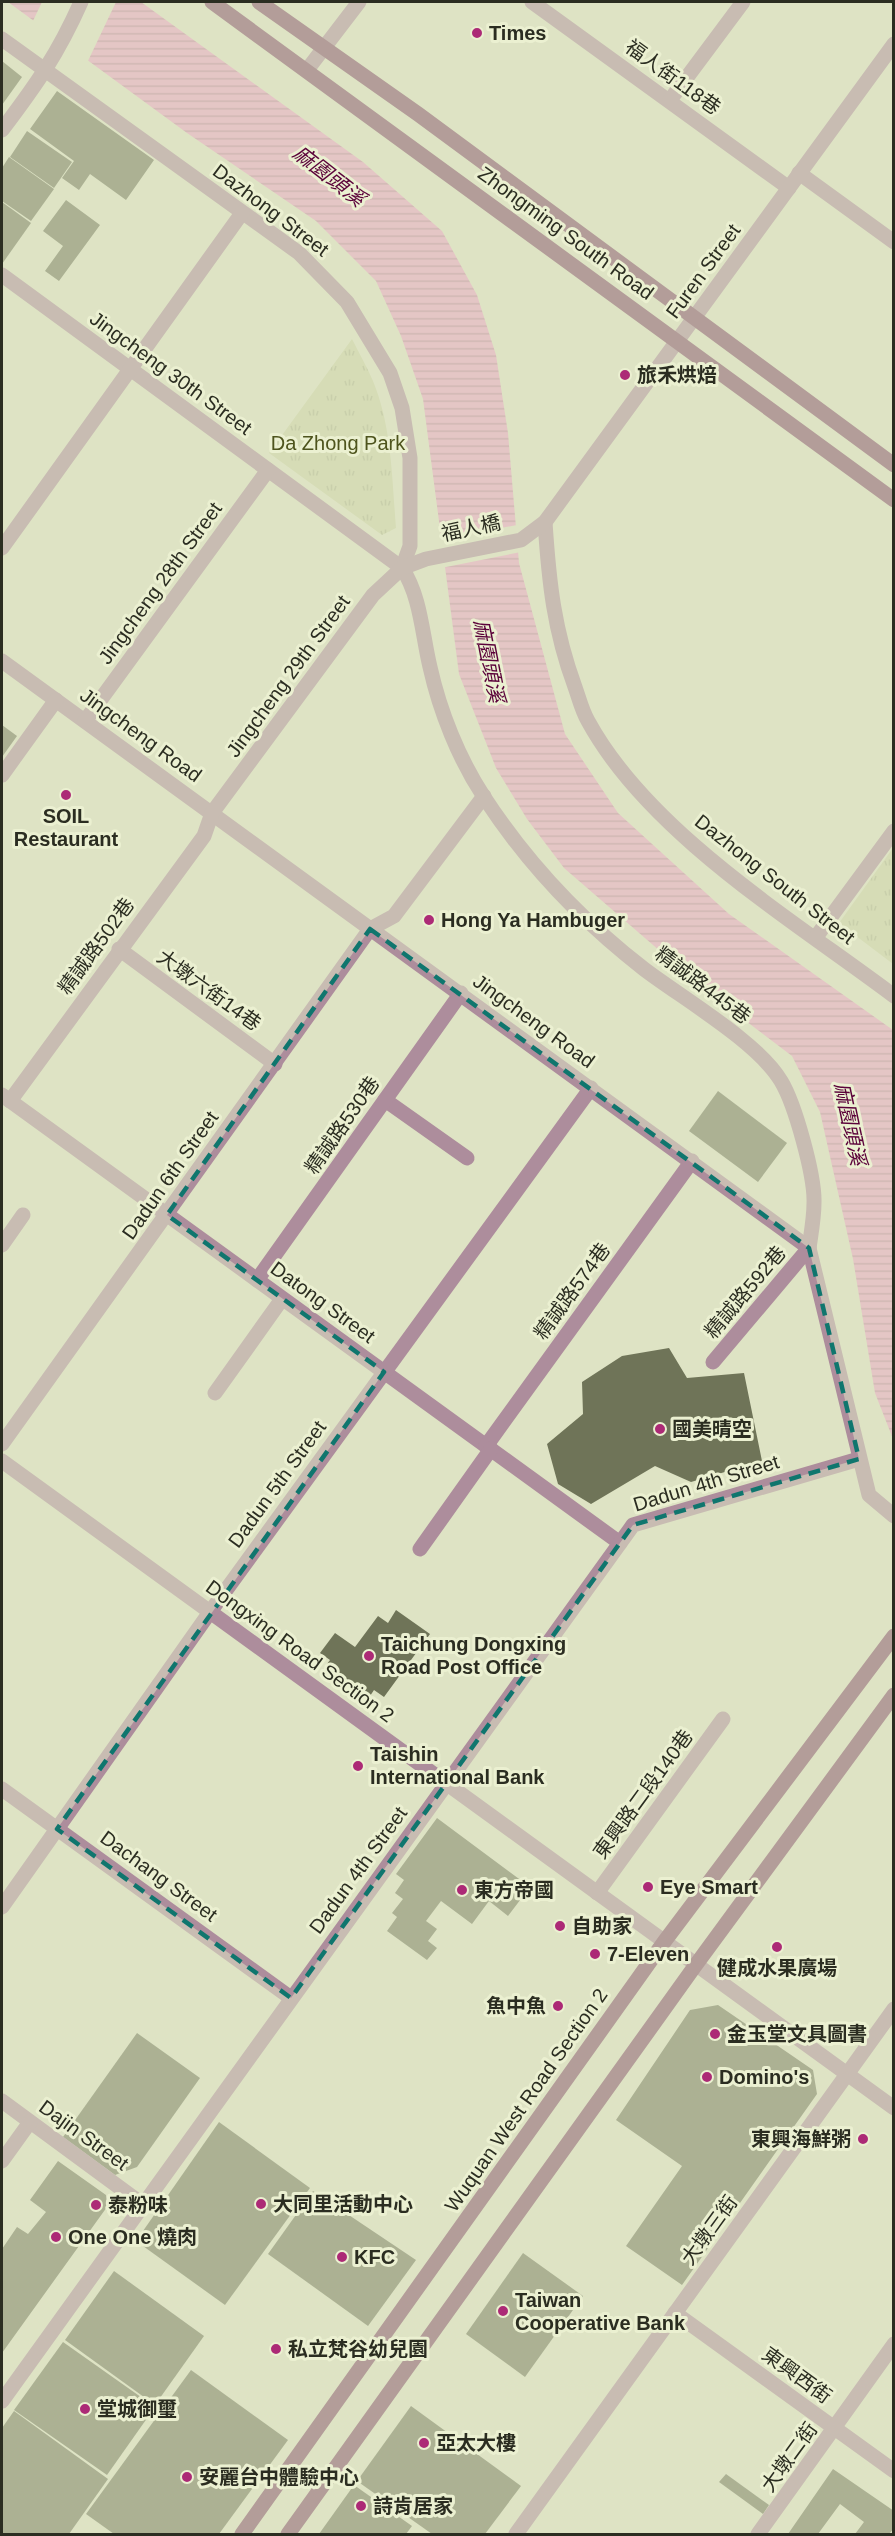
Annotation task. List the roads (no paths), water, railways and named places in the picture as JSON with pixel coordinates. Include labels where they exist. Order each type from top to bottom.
[{"type":"main road","name":"Zhongming South Road","points":[[212,2],[894,500]]},
{"type":"main road","name":"Zhongming South Road","points":[[259,2],[418,114],[693,320],[894,465]]},
{"type":"main road","name":"Wuquan West Road Section 2","points":[[242,2535],[663,1942],[894,1636]]},
{"type":"main road","points":[[288,2535],[695,1966],[894,1695]]},
{"type":"street","points":[[2,130],[63,44],[81,2]]},
{"type":"street","points":[[307,70],[359,2]]},
{"type":"street","name":"福人街118巷","points":[[532,2],[789,188]]},
{"type":"street","points":[[670,100],[743,2]]},
{"type":"street","name":"Dazhong Street","points":[[2,39],[298,253],[347,302],[390,373],[402,408],[410,458],[410,546],[402,568]]},
{"type":"street","name":"Furen Street","points":[[545,522],[894,44]]},
{"type":"street","points":[[800,173],[894,242]]},
{"type":"street","points":[[2,548],[242,213]]},
{"type":"street","name":"Jingcheng 30th Street","points":[[2,275],[402,568]]},
{"type":"street","name":"Jingcheng 28th Street","points":[[85,721],[268,470]]},
{"type":"street","name":"福人橋","points":[[402,568],[426,559],[520,540],[545,522]]},
{"type":"street","name":"Dazhong South Street","points":[[545,522],[549,594],[563,654],[587,720],[614,759],[651,805],[723,869],[894,996]]},
{"type":"street","points":[[370,929],[394,916],[484,796],[456,745],[430,670],[413,585],[402,568]]},
{"type":"street","name":"Jingcheng 29th Street","points":[[212,813],[373,595],[402,568]]},
{"type":"street","name":"Jingcheng Road","points":[[2,661],[809,1248]]},
{"type":"street","points":[[2,775],[56,700]]},
{"type":"street","name":"精誠路445巷","points":[[484,796],[565,900],[643,968],[756,1051],[780,1080],[796,1114],[815,1202],[809,1248]]},
{"type":"street","name":"精誠路502巷","points":[[6,1098],[204,836],[212,813]]},
{"type":"street","points":[[816,937],[894,831]]},
{"type":"street","name":"Dadun 6th Street","points":[[2,1444],[370,929]]},
{"type":"street","name":"大墩六街14巷","points":[[119,949],[275,1064]]},
{"type":"street","name":"精誠路530巷","points":[[257,1280],[461,993]]},
{"type":"street","name":"Dadun 5th Street","points":[[2,1908],[210,1612],[591,1088]]},
{"type":"street","name":"Datong Street","points":[[6,1098],[620,1543]]},
{"type":"street","points":[[385,1100],[467,1158]]},
{"type":"street","name":"精誠路574巷","points":[[420,1548],[488,1447],[692,1161]]},
{"type":"street","points":[[2,1245],[23,1215]]},
{"type":"street","points":[[809,1248],[869,1495],[894,1516]]},
{"type":"street","name":"精誠路592巷","points":[[713,1362],[809,1248]]},
{"type":"street","points":[[215,1393],[282,1299]]},
{"type":"street","name":"Dadun 4th Street","points":[[2,2401],[633,1525],[859,1459]]},
{"type":"street","name":"Dongxing Road Section 2","points":[[2,1461],[695,1966],[894,2108]]},
{"type":"street","name":"東興路二段140巷","points":[[597,1893],[723,1719]]},
{"type":"street","name":"Dachang Street","points":[[2,1789],[291,1998]]},
{"type":"street","name":"大墩三街","points":[[516,2535],[894,2009]]},
{"type":"street","name":"Dajin Street","points":[[2,2101],[142,2204]]},
{"type":"street","points":[[2,2161],[30,2122]]},
{"type":"street","name":"東興西街","points":[[675,2313],[894,2471]]},
{"type":"street","name":"大墩二街","points":[[758,2535],[894,2344]]},
{"type":"water","name":"麻園頭溪","points":[[8,2],[141,2],[363,162],[442,231],[477,295],[496,355],[508,433],[519,563],[565,734],[618,813],[729,914],[893,1030],[893,1439],[875,1393],[853,1259],[820,1112],[792,1056],[705,990],[564,868],[527,819],[496,768],[459,674],[423,399],[401,336],[376,281],[316,221],[187,133]]},
{"type":"place","name":"Times","points":[[477,33]]},
{"type":"place","name":"旅禾烘焙","points":[[625,375]]},
{"type":"place","name":"SOIL Restaurant","points":[[66,795]]},
{"type":"place","name":"Hong Ya Hambuger","points":[[429,920]]},
{"type":"place","name":"國美晴空","points":[[660,1429]]},
{"type":"place","name":"Taichung Dongxing Road Post Office","points":[[369,1656]]},
{"type":"place","name":"Taishin International Bank","points":[[358,1766]]},
{"type":"place","name":"Eye Smart","points":[[648,1887]]},
{"type":"place","name":"東方帝國","points":[[462,1890]]},
{"type":"place","name":"自助家","points":[[560,1926]]},
{"type":"place","name":"健成水果廣場","points":[[777,1947]]},
{"type":"place","name":"7-Eleven","points":[[595,1954]]},
{"type":"place","name":"魚中魚","points":[[558,2006]]},
{"type":"place","name":"金玉堂文具圖書","points":[[715,2034]]},
{"type":"place","name":"Domino's","points":[[707,2077]]},
{"type":"place","name":"東興海鮮粥","points":[[863,2139]]},
{"type":"place","name":"大同里活動中心","points":[[261,2204]]},
{"type":"place","name":"泰粉味","points":[[96,2205]]},
{"type":"place","name":"One One 燒肉","points":[[56,2237]]},
{"type":"place","name":"KFC","points":[[342,2257]]},
{"type":"place","name":"Taiwan Cooperative Bank","points":[[503,2311]]},
{"type":"place","name":"私立梵谷幼兒園","points":[[276,2349]]},
{"type":"place","name":"堂城御璽","points":[[85,2409]]},
{"type":"place","name":"亞太大樓","points":[[424,2443]]},
{"type":"place","name":"安麗台中體驗中心","points":[[187,2477]]},
{"type":"place","name":"詩肯居家","points":[[361,2506]]},
{"type":"park label","name":"Da Zhong Park","points":[[338,443]]}]
